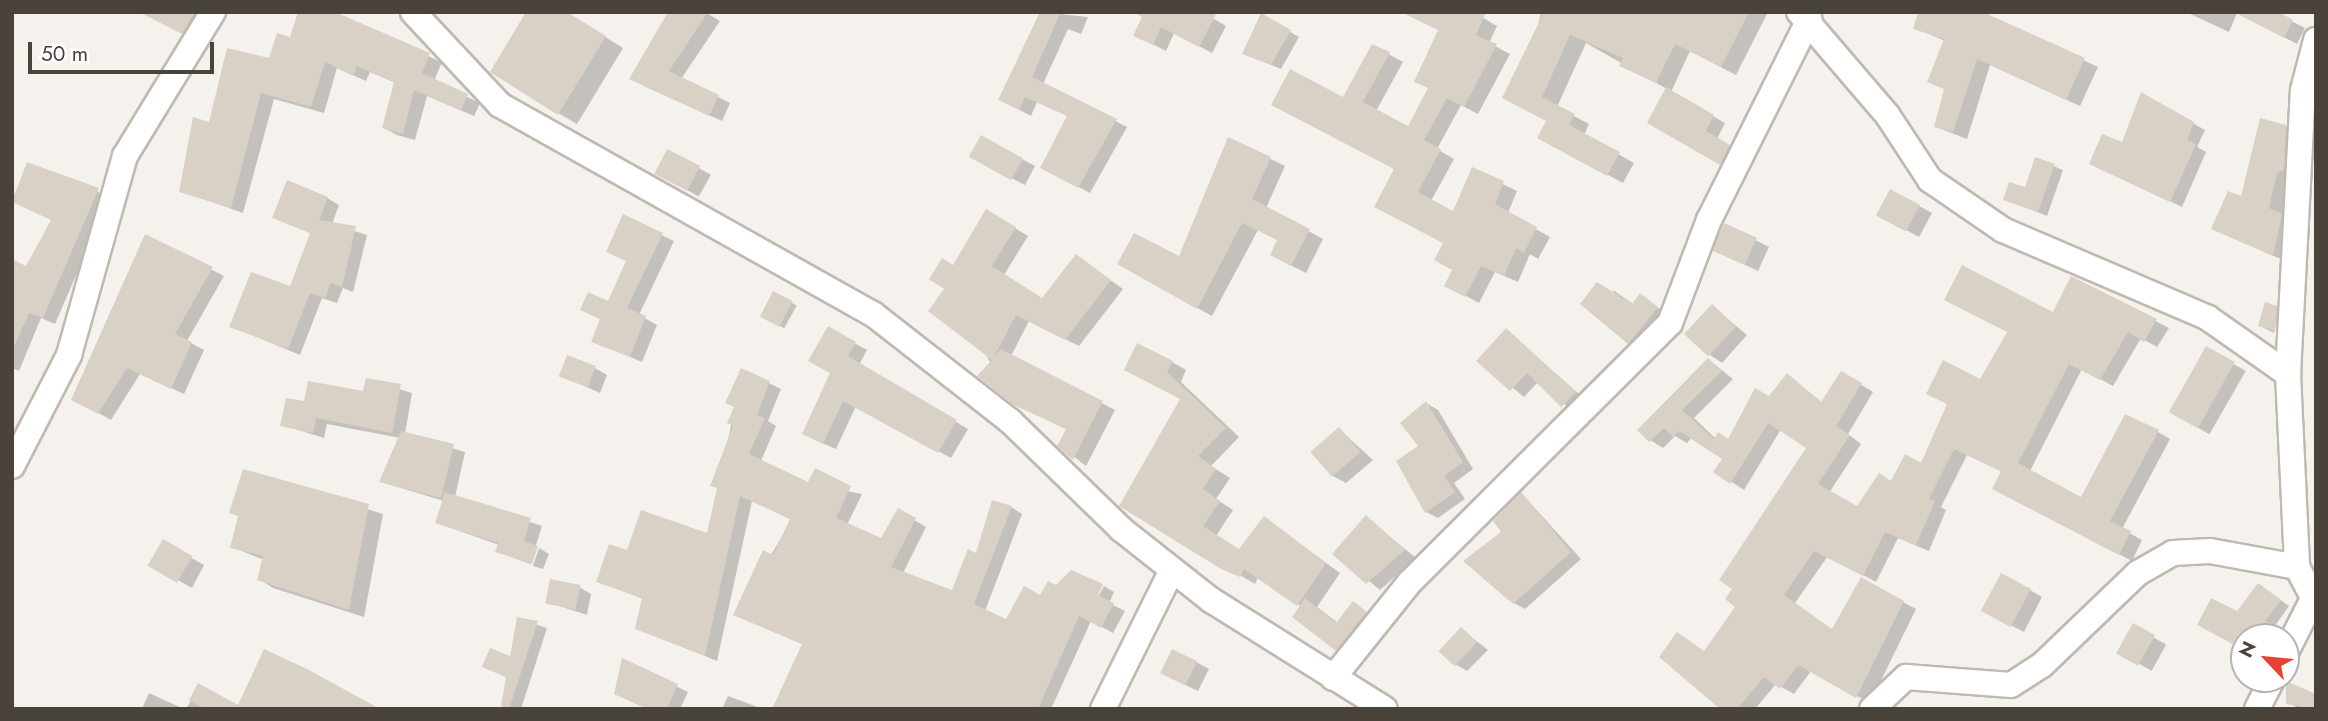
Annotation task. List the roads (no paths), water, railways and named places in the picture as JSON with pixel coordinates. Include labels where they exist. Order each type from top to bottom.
[{"type":"street","points":[[12,466],[69,355],[125,156],[213,12]]},
{"type":"street","points":[[413,12],[500,105],[544,134],[817,277],[873,314],[1010,421],[1121,529],[1172,570],[1385,709]]},
{"type":"street","points":[[1334,678],[1409,582],[1670,323],[1709,220],[1804,16],[1888,116],[1930,180],[2003,230],[2208,318],[2288,374]]},
{"type":"street","points":[[2300,627],[2315,600],[2297,567],[2288,374],[2303,90],[2316,40]]},
{"type":"street","points":[[1872,709],[1906,677],[2011,685],[2042,665],[2138,573],[2173,553],[2210,551],[2297,567]]},
{"type":"street","points":[[1103,709],[1172,570]]},
{"type":"street","points":[[2257,709],[2265,693]]}]
